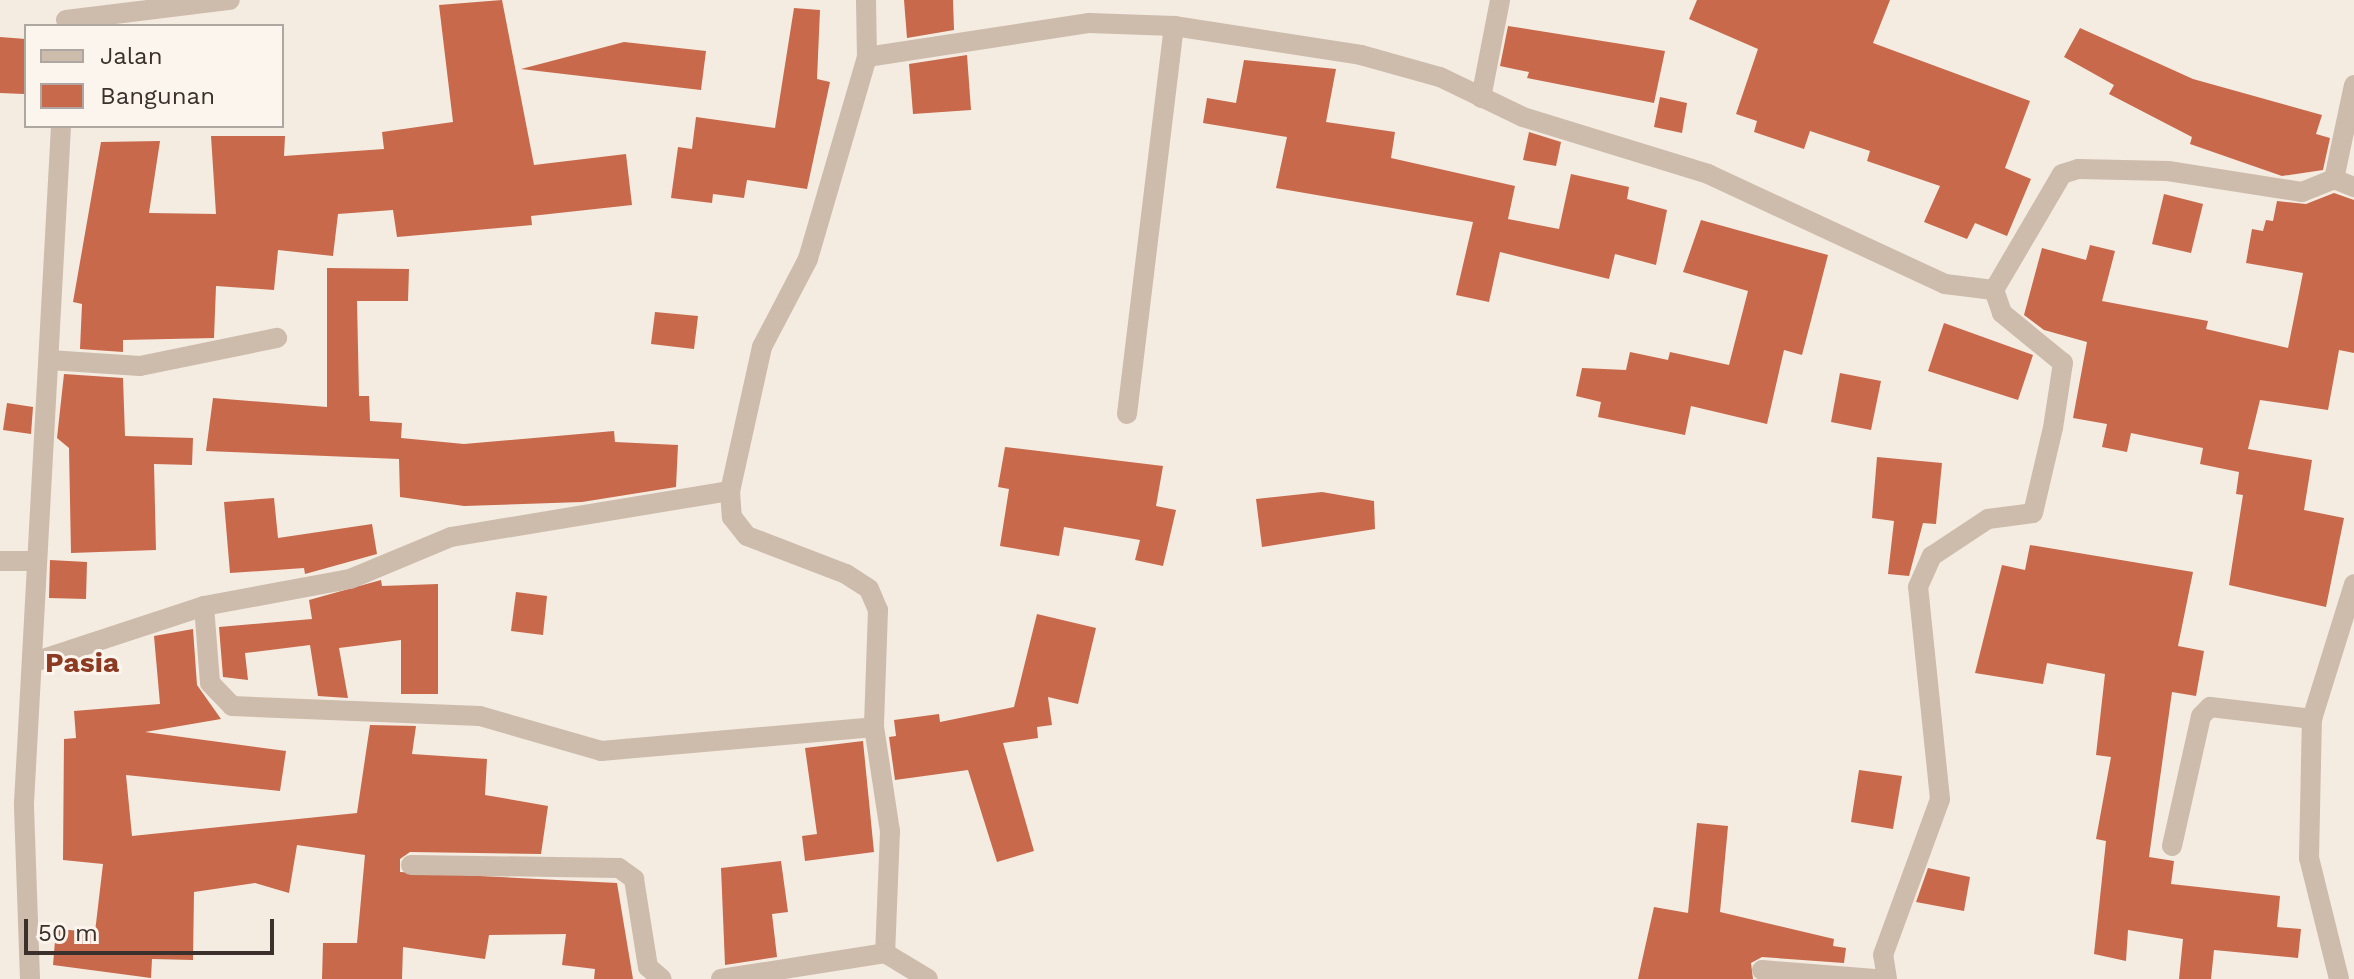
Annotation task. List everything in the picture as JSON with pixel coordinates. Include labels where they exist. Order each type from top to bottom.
[{"type":"street","points":[[64,15],[230,0]]},
{"type":"street","points":[[866,0],[867,57],[808,259],[762,347],[730,491],[732,517],[747,536],[869,589],[878,610],[874,727],[890,831],[885,953]]},
{"type":"street","points":[[1481,98],[1500,0]]},
{"type":"street","points":[[867,57],[1040,27],[1174,26],[1361,55],[1418,69],[1481,98],[1708,174],[1945,284],[1994,290]]},
{"type":"street","points":[[1127,414],[1174,26]]},
{"type":"street","points":[[2334,179],[2351,119],[2354,85]]},
{"type":"street","points":[[30,979],[24,803],[37,661],[35,561],[61,128]]},
{"type":"street","points":[[1887,979],[1883,955],[1940,799],[1918,587],[1932,556],[1988,519],[2033,513],[2053,428],[2063,363],[2002,313],[1994,290],[2062,174],[2122,167],[2302,192],[2334,179],[2354,187]]},
{"type":"street","points":[[49,360],[140,366],[277,338]]},
{"type":"street","points":[[37,661],[204,606],[350,579],[451,537],[730,491]]},
{"type":"street","points":[[0,561],[35,561]]},
{"type":"street","points":[[2339,979],[2309,858],[2312,719],[2354,584]]},
{"type":"street","points":[[204,606],[210,683],[232,706],[480,716],[601,751],[874,727]]},
{"type":"street","points":[[2172,846],[2201,716],[2210,707],[2312,719]]},
{"type":"street","points":[[411,865],[619,868],[634,879],[648,967],[662,979]]},
{"type":"street","points":[[721,979],[885,953],[928,979]]},
{"type":"street","points":[[1762,970],[1875,979]]},
{"type":"building","points":[[502,0],[534,165],[626,154],[632,205],[531,216],[532,225],[397,237],[393,210],[338,214],[333,256],[278,250],[274,290],[216,286],[214,338],[123,340],[123,352],[80,349],[82,304],[73,302],[101,142],[160,141],[149,213],[216,214],[211,136],[285,136],[284,156],[384,149],[382,132],[453,122],[439,5]]},
{"type":"building","points":[[904,0],[953,0],[954,30],[907,38]]},
{"type":"building","points":[[1697,0],[1890,0],[1873,43],[2030,101],[2005,168],[2031,179],[2007,236],[1975,223],[1967,239],[1924,222],[1940,186],[1867,161],[1870,151],[1810,131],[1804,149],[1754,132],[1757,121],[1736,114],[1758,49],[1689,19]]},
{"type":"building","points":[[794,8],[820,10],[817,79],[830,82],[807,189],[747,180],[744,198],[713,194],[712,203],[671,198],[678,147],[692,149],[696,117],[775,128]]},
{"type":"building","points":[[1508,26],[1665,51],[1654,103],[1527,78],[1529,72],[1500,66]]},
{"type":"building","points":[[2080,28],[2193,79],[2322,115],[2316,134],[2330,138],[2323,170],[2282,176],[2190,144],[2192,137],[2109,94],[2114,85],[2064,57]]},
{"type":"building","points":[[0,37],[24,39],[24,94],[0,93]]},
{"type":"building","points":[[624,42],[706,51],[701,90],[521,69]]},
{"type":"building","points":[[967,55],[971,110],[913,114],[909,64]]},
{"type":"building","points":[[1244,60],[1336,69],[1326,122],[1395,132],[1391,158],[1515,186],[1508,219],[1559,229],[1571,174],[1629,187],[1627,199],[1667,210],[1656,265],[1615,254],[1609,279],[1500,252],[1489,302],[1456,295],[1473,222],[1276,188],[1287,137],[1203,123],[1207,98],[1236,103]]},
{"type":"building","points":[[1660,97],[1687,103],[1682,133],[1654,127]]},
{"type":"building","points":[[1529,132],[1561,142],[1556,166],[1523,160]]},
{"type":"building","points":[[2334,193],[2354,200],[2354,353],[2339,350],[2328,410],[2260,400],[2248,449],[2312,460],[2304,510],[2344,518],[2326,607],[2229,585],[2243,495],[2236,494],[2239,472],[2200,464],[2203,448],[2131,433],[2127,452],[2102,447],[2107,424],[2073,418],[2087,342],[2044,330],[2024,315],[2042,248],[2086,260],[2090,245],[2115,251],[2102,301],[2208,321],[2206,329],[2288,348],[2303,273],[2246,263],[2252,229],[2263,231],[2266,220],[2273,221],[2277,201],[2306,204]]},
{"type":"building","points":[[2164,194],[2203,204],[2191,253],[2152,244]]},
{"type":"building","points":[[1701,220],[1828,255],[1802,355],[1784,350],[1767,424],[1691,406],[1685,435],[1598,417],[1601,402],[1576,396],[1582,368],[1626,370],[1630,352],[1668,360],[1670,352],[1729,365],[1748,291],[1683,272]]},
{"type":"building","points":[[327,268],[409,269],[408,301],[357,301],[359,396],[369,396],[370,421],[402,423],[401,438],[464,444],[614,431],[615,442],[678,445],[676,487],[582,502],[464,506],[400,497],[399,459],[206,451],[213,398],[327,407]]},
{"type":"building","points":[[655,312],[698,316],[694,349],[651,344]]},
{"type":"building","points":[[1944,323],[2033,355],[2018,400],[1928,371]]},
{"type":"building","points":[[1840,373],[1881,381],[1871,430],[1831,422]]},
{"type":"building","points":[[64,374],[123,378],[125,436],[193,438],[192,465],[154,464],[156,550],[71,553],[69,448],[57,438]]},
{"type":"building","points":[[7,403],[33,407],[31,434],[3,430]]},
{"type":"building","points":[[1005,447],[1163,466],[1156,506],[1176,510],[1163,566],[1135,560],[1140,540],[1064,527],[1059,556],[1000,546],[1009,489],[998,487]]},
{"type":"building","points":[[1877,457],[1942,463],[1936,524],[1923,523],[1909,576],[1888,574],[1894,521],[1872,518]]},
{"type":"building","points":[[1322,492],[1374,501],[1375,529],[1262,547],[1256,499]]},
{"type":"building","points":[[274,498],[278,538],[372,524],[377,554],[305,574],[304,568],[230,573],[224,502]]},
{"type":"building","points":[[2030,545],[2193,572],[2178,646],[2204,651],[2196,696],[2172,692],[2149,857],[2174,861],[2171,884],[2280,896],[2277,927],[2301,929],[2298,958],[2214,950],[2211,979],[2179,979],[2183,939],[2128,930],[2126,961],[2094,954],[2106,841],[2096,839],[2111,757],[2096,755],[2105,674],[2047,663],[2043,684],[1975,673],[2002,565],[2025,570]]},
{"type":"building","points":[[50,560],[87,562],[86,599],[49,598]]},
{"type":"building","points":[[381,580],[382,586],[438,584],[438,694],[401,694],[401,640],[339,648],[348,698],[318,696],[310,645],[245,653],[248,680],[223,677],[219,627],[312,619],[309,600]]},
{"type":"building","points":[[516,592],[547,596],[543,635],[511,631]]},
{"type":"building","points":[[1037,614],[1096,628],[1078,704],[1048,697],[1052,725],[1037,727],[1038,738],[1003,743],[1034,851],[997,862],[968,770],[895,780],[889,737],[896,736],[894,720],[939,714],[940,722],[1014,707]]},
{"type":"building","points":[[193,629],[197,685],[221,719],[145,732],[286,751],[280,791],[126,775],[132,836],[357,813],[370,725],[416,726],[412,754],[487,759],[485,795],[548,806],[541,854],[410,852],[400,859],[400,872],[617,883],[633,979],[594,979],[595,969],[562,965],[566,934],[489,935],[485,959],[403,947],[402,979],[322,979],[323,943],[357,943],[365,855],[297,845],[289,893],[255,883],[194,892],[193,960],[152,959],[151,978],[53,965],[56,929],[95,932],[103,864],[63,860],[64,739],[76,738],[74,711],[160,704],[154,636]]},
{"type":"building","points":[[863,741],[874,852],[805,861],[802,836],[817,834],[805,748]]},
{"type":"building","points":[[1859,770],[1902,776],[1893,829],[1851,822]]},
{"type":"building","points":[[1697,823],[1728,826],[1720,912],[1834,939],[1833,946],[1846,948],[1844,963],[1762,957],[1751,963],[1753,979],[1638,979],[1654,907],[1688,913]]},
{"type":"building","points":[[781,861],[788,912],[772,914],[777,957],[725,965],[721,868]]},
{"type":"building","points":[[1928,868],[1970,877],[1964,911],[1916,902]]},
{"type":"district","name":"Pasia","points":[[82,663]]}]
